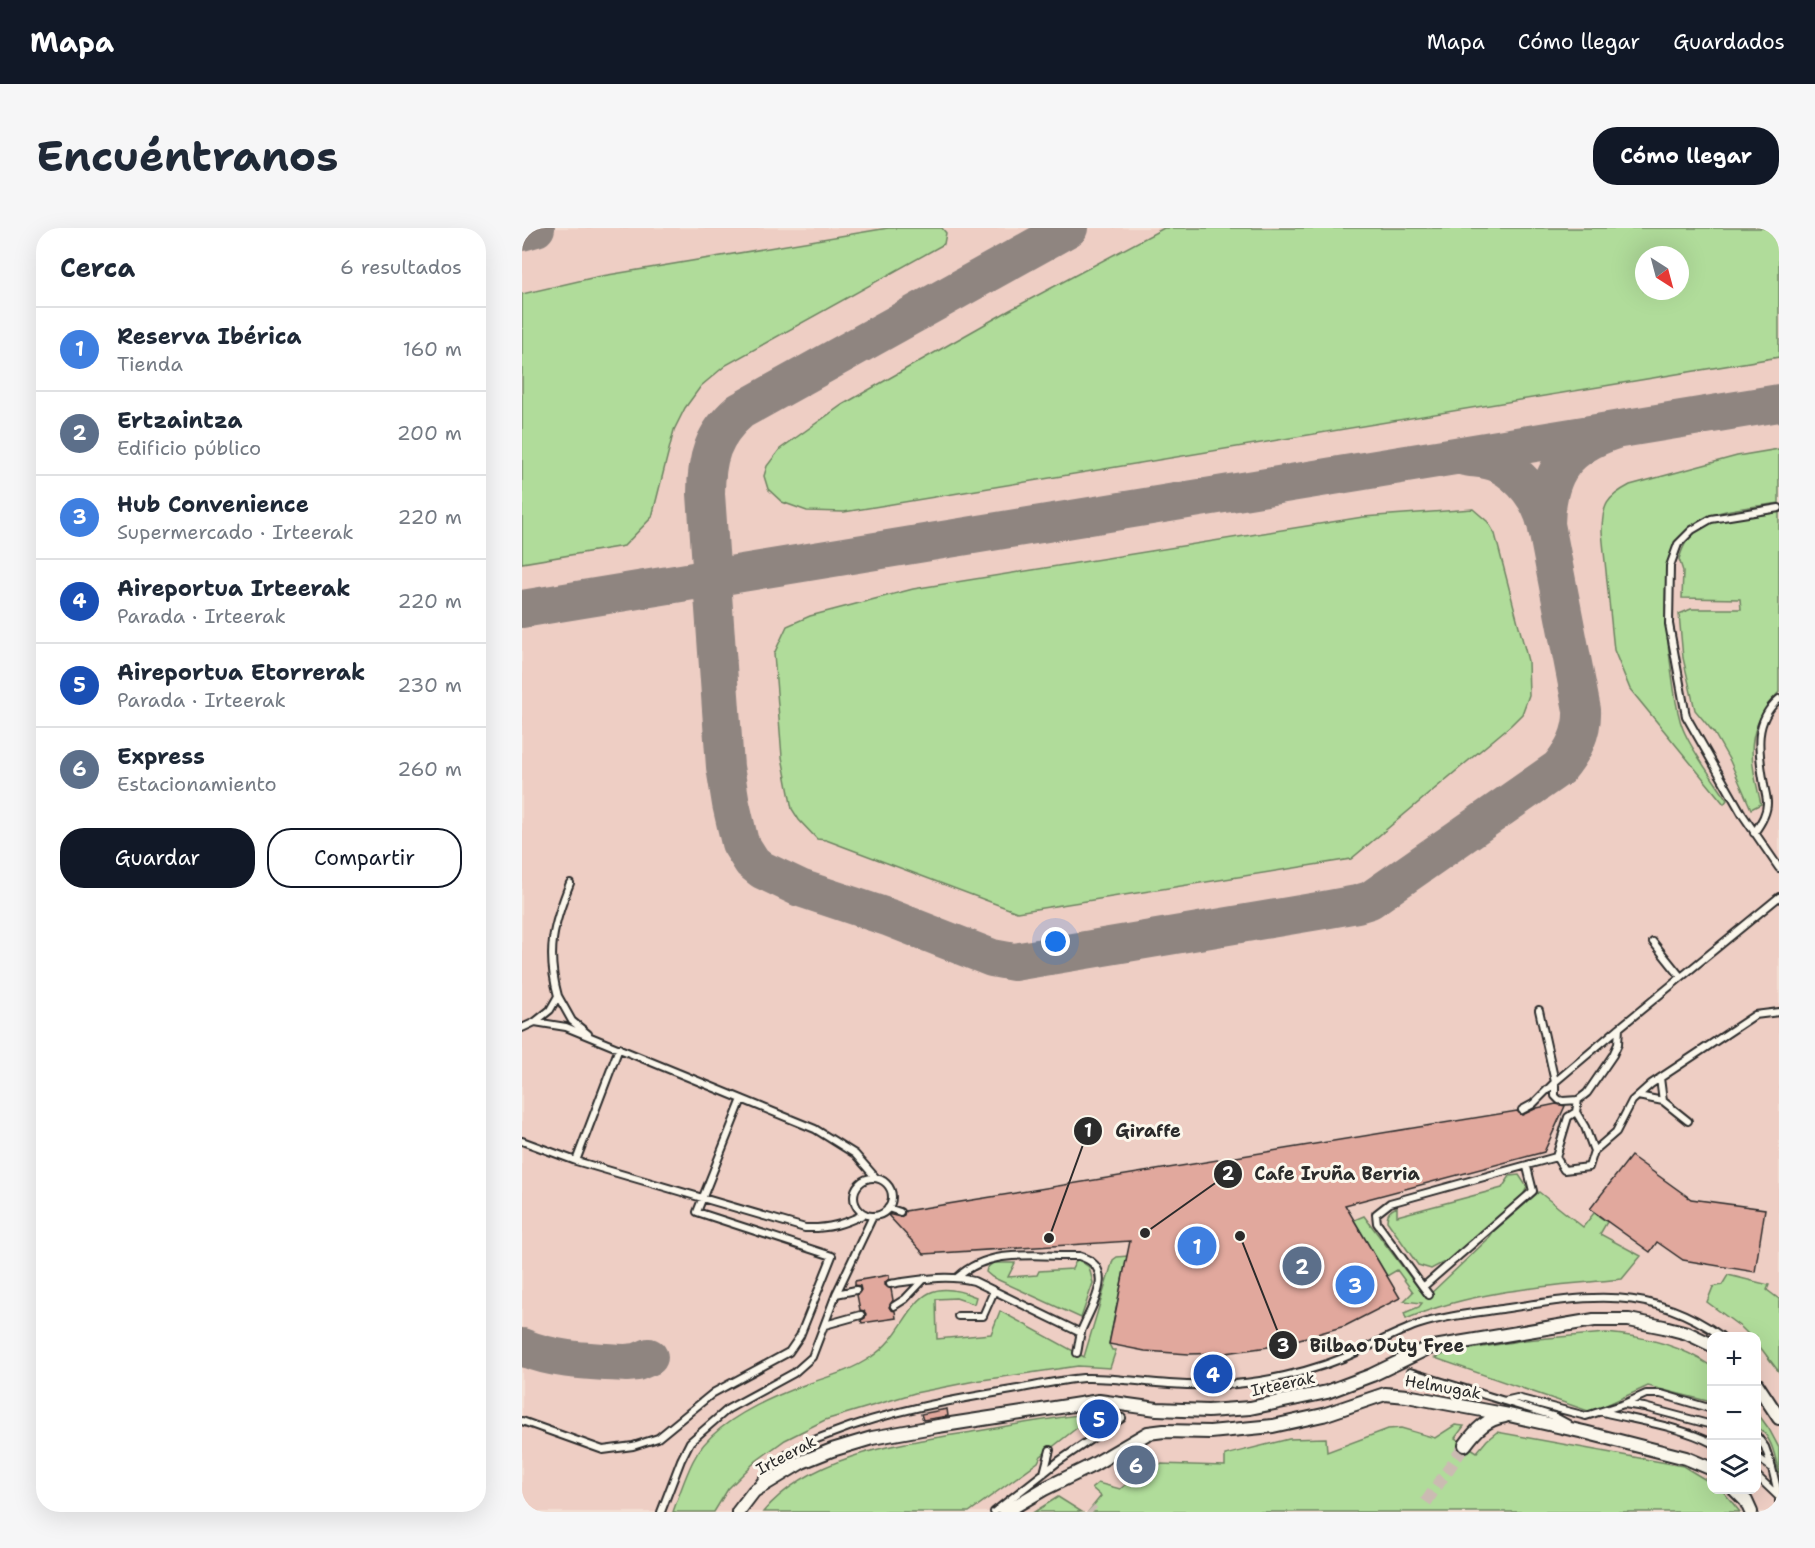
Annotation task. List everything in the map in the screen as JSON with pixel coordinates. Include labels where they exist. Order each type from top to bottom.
[{"type":"street","name":"Irteerak","points":[[754,1491],[802,1462],[872,1438],[1099,1401],[1157,1409],[1250,1408],[1327,1392],[1372,1375],[1428,1348],[1555,1325],[1594,1320],[1629,1320],[1687,1334],[1707,1343]]},
{"type":"street","points":[[1759,1386],[1779,1418]]},
{"type":"street","name":"Helmugak","points":[[1007,1507],[1093,1465],[1141,1436],[1155,1432],[1210,1432],[1273,1426],[1323,1415],[1385,1394],[1509,1415],[1686,1458],[1707,1467]]},
{"type":"street","points":[[1465,1445],[1488,1421],[1509,1415]]},
{"type":"street","points":[[738,1512],[754,1491]]},
{"type":"street","points":[[1739,1494],[1746,1501],[1751,1512]]},
{"type":"lane","points":[[1779,508],[1711,519],[1692,530],[1678,544],[1670,566],[1669,624],[1686,716],[1754,833],[1779,868]]},
{"type":"lane","points":[[1754,833],[1767,804],[1758,748],[1760,728],[1766,714],[1779,699]]},
{"type":"lane","points":[[570,883],[557,916],[551,950],[553,977],[558,996],[572,1021],[593,1038]]},
{"type":"lane","points":[[1522,1110],[1533,1104],[1555,1082],[1619,1028],[1779,897]]},
{"type":"lane","points":[[1653,942],[1682,977]]},
{"type":"lane","points":[[522,1028],[535,1022],[549,1010],[558,996]]},
{"type":"lane","points":[[1539,1010],[1555,1082],[1555,1096],[1559,1100],[1572,1102],[1587,1093],[1618,1044],[1619,1028]]},
{"type":"lane","points":[[1576,1112],[1568,1118],[1556,1157],[1564,1170],[1589,1167],[1594,1151],[1616,1132],[1632,1101],[1660,1078],[1755,1015],[1779,1012]]},
{"type":"lane","points":[[535,1022],[566,1027],[815,1129],[855,1154],[876,1178]]},
{"type":"lane","points":[[576,1161],[619,1048]]},
{"type":"lane","points":[[1660,1078],[1663,1101]]},
{"type":"lane","points":[[1638,1096],[1663,1101],[1688,1121]]},
{"type":"lane","points":[[522,1421],[603,1450],[633,1446],[658,1438],[713,1393],[789,1352],[801,1336],[832,1256],[697,1212],[742,1099]]},
{"type":"lane","points":[[1578,1100],[1576,1112],[1585,1127],[1594,1151]]},
{"type":"lane","points":[[522,1141],[576,1161],[805,1228],[824,1229],[847,1223],[865,1214]]},
{"type":"lane","points":[[1429,1295],[1377,1223],[1376,1214],[1390,1203],[1527,1167],[1556,1157]]},
{"type":"lane","points":[[1423,1287],[1533,1191],[1527,1167]]},
{"type":"lane","points":[[876,1178],[884,1181],[890,1189],[892,1198],[888,1208],[879,1215],[873,1216],[858,1209],[854,1201],[854,1192],[859,1184],[867,1179],[876,1178]]},
{"type":"lane","points":[[888,1208],[900,1212]]},
{"type":"lane","points":[[661,1512],[690,1442],[728,1409],[794,1373],[812,1357],[836,1294],[873,1216]]},
{"type":"lane","points":[[958,1277],[966,1269],[997,1257],[1079,1256],[1090,1260],[1099,1269],[1101,1282],[1081,1333],[1077,1353]]},
{"type":"lane","points":[[890,1284],[925,1278],[958,1277],[974,1281],[1081,1333]]},
{"type":"lane","points":[[894,1306],[905,1299],[925,1278]]},
{"type":"lane","points":[[836,1294],[856,1290]]},
{"type":"lane","points":[[958,1316],[983,1316],[994,1291]]},
{"type":"lane","points":[[754,1491],[773,1465],[791,1452],[852,1425],[894,1413],[959,1398],[1082,1378],[1113,1378],[1200,1386],[1258,1381],[1298,1373],[1342,1358],[1418,1325],[1447,1317],[1563,1299],[1595,1297],[1647,1301],[1674,1309],[1715,1332]]},
{"type":"lane","points":[[825,1324],[861,1315]]},
{"type":"lane","points":[[1410,1372],[1553,1416],[1584,1432]]},
{"type":"lane","points":[[1489,1386],[1493,1397]]},
{"type":"lane","points":[[1504,1401],[1517,1398],[1586,1416],[1646,1394],[1661,1394],[1707,1408]]},
{"type":"lane","points":[[1623,1404],[1644,1407],[1707,1424]]},
{"type":"lane","points":[[1602,1412],[1666,1427],[1707,1440]]},
{"type":"lane","points":[[994,1512],[1007,1507],[1044,1473],[1122,1418]]},
{"type":"lane","points":[[1760,1440],[1765,1447],[1772,1468],[1779,1502]]},
{"type":"lane","points":[[1044,1473],[1050,1450]]},
{"type":"lane","points":[[1761,1460],[1772,1468]]},
{"type":"lane","points":[[1761,1480],[1779,1497]]},
{"type":"lane","points":[[987,1512],[1007,1507]]},
{"type":"shaded area","points":[[522,228],[1779,228],[1779,1512],[522,1512]]},
{"type":"green space","points":[[888,228],[942,228],[946,233],[944,244],[726,365],[701,386],[685,408],[674,430],[652,517],[624,546],[522,563],[522,294],[596,277]]},
{"type":"green space","points":[[1164,228],[1779,228],[1779,357],[844,512],[807,511],[782,502],[768,489],[764,476],[767,466],[780,449],[842,405],[1010,310]]},
{"type":"green space","points":[[1779,449],[1779,503],[1721,512],[1700,520],[1691,526],[1678,541],[1668,567],[1665,598],[1666,629],[1679,716],[1692,747],[1727,800],[1724,804],[1630,689],[1614,650],[1602,532],[1603,515],[1611,498],[1630,485],[1737,456]]},
{"type":"green space","points":[[1473,509],[1488,522],[1495,534],[1528,661],[1529,695],[1522,714],[1511,725],[1351,859],[1017,912],[826,840],[817,839],[792,809],[782,757],[774,654],[787,626],[810,616],[913,589],[1363,517]]},
{"type":"green space","points":[[1779,510],[1779,692],[1759,719],[1755,732],[1752,758],[1761,804],[1751,809],[1730,761],[1714,733],[1695,710],[1683,658],[1679,614],[1691,609],[1741,609],[1740,599],[1682,598],[1683,571],[1679,559],[1687,541],[1705,525],[1729,517]]},
{"type":"green space","points":[[1519,1175],[1527,1187],[1523,1195],[1452,1258],[1431,1269],[1418,1265],[1387,1221],[1389,1212],[1397,1207],[1397,1216],[1502,1188],[1510,1176]]},
{"type":"green space","points":[[1539,1192],[1583,1227],[1594,1213],[1607,1222],[1600,1234],[1641,1256],[1622,1279],[1485,1295],[1432,1309],[1406,1319],[1404,1313],[1419,1307],[1422,1303],[1404,1301],[1413,1292],[1397,1270],[1387,1276],[1354,1220],[1364,1216],[1426,1298],[1493,1232]]},
{"type":"green space","points":[[1127,1256],[1109,1344],[1112,1350],[1116,1350],[1110,1368],[1078,1366],[975,1381],[915,1393],[825,1420],[785,1440],[756,1461],[728,1489],[714,1512],[673,1512],[693,1461],[701,1447],[726,1424],[757,1405],[847,1370],[871,1357],[896,1332],[914,1306],[924,1296],[937,1290],[954,1290],[976,1297],[974,1304],[956,1298],[936,1299],[937,1339],[991,1334],[1000,1311],[1084,1357],[1113,1260]]},
{"type":"green space","points":[[1077,1259],[1089,1267],[1093,1283],[1081,1318],[992,1277],[986,1272],[993,1263],[1015,1263],[1008,1277],[1037,1275],[1039,1271],[1072,1269]]},
{"type":"green space","points":[[1728,1275],[1769,1285],[1767,1290],[1779,1299],[1779,1372],[1761,1348],[1761,1332],[1746,1332],[1707,1302],[1713,1287],[1722,1285]]},
{"type":"green space","points":[[1606,1333],[1634,1336],[1674,1347],[1707,1364],[1707,1401],[1648,1386],[1591,1412],[1435,1358],[1447,1353],[1525,1340]]},
{"type":"green space","points":[[1096,1413],[1041,1456],[1038,1462],[969,1512],[763,1512],[784,1492],[808,1476],[834,1463],[862,1454],[921,1440]]},
{"type":"green space","points":[[1761,1418],[1779,1448],[1779,1473],[1774,1453],[1762,1431]]},
{"type":"green space","points":[[1455,1425],[1464,1426],[1455,1438],[1477,1452],[1497,1432],[1683,1466],[1707,1481],[1707,1494],[1725,1494],[1740,1512],[1088,1512],[1101,1496],[1092,1488],[1098,1483],[1120,1489],[1159,1464],[1225,1466],[1225,1455],[1289,1439],[1326,1438],[1327,1452],[1388,1429],[1401,1428],[1435,1438]]},
{"type":"green space","points":[[1058,1497],[1082,1512],[1034,1512]]},
{"type":"building","points":[[1556,1104],[1565,1106],[1544,1152],[1345,1205],[1400,1298],[1345,1326],[1275,1346],[1226,1353],[1189,1354],[1145,1351],[1109,1344],[1130,1241],[924,1254],[887,1214],[900,1217],[905,1211],[1517,1111],[1522,1115],[1537,1108]]},
{"type":"building","points":[[1631,1156],[1691,1199],[1765,1209],[1755,1272],[1683,1260],[1657,1242],[1650,1252],[1590,1209]]},
{"type":"building","points":[[889,1275],[885,1285],[891,1289],[893,1300],[889,1307],[895,1311],[896,1318],[862,1323],[861,1320],[866,1314],[860,1310],[857,1295],[861,1290],[860,1286],[855,1285],[855,1281]]},
{"type":"building","points":[[947,1409],[948,1416],[923,1420],[921,1414]]},
{"type":"taxiway","points":[[522,232],[536,228]]},
{"type":"taxiway","points":[[1069,228],[740,411],[723,429],[712,448],[707,470],[706,494],[725,767],[731,804],[740,843],[752,862],[762,870],[800,888],[890,918],[992,958],[1014,962],[1324,910],[1370,900],[1559,768],[1573,748],[1581,726],[1582,710],[1546,524],[1547,505],[1550,489],[1563,463],[1585,444],[1616,430]]},
{"type":"taxiway","points":[[522,609],[1779,403]]},
{"type":"taxiway","points":[[1465,457],[1495,462],[1515,475],[1535,497],[1546,524]]},
{"type":"taxiway","points":[[522,1347],[560,1358],[586,1361],[626,1363],[637,1362],[649,1357]]},
{"type":"tunnel","points":[[1426,1502],[1465,1445]]},
{"type":"tunnel","points":[[1090,1509],[1093,1512]]},
{"type":"place","name":"Cafe Iruña Berria","points":[[1145,1233]]},
{"type":"place","name":"Bilbao Duty Free","points":[[1240,1236]]},
{"type":"place","name":"Giraffe","points":[[1049,1238]]},
{"type":"place","name":"Reserva Ibérica","points":[[1197,1246]]},
{"type":"place","name":"Ertzaintza","points":[[1302,1266]]},
{"type":"place","name":"Hub Convenience","points":[[1355,1285]]},
{"type":"place","name":"Aireportua Irteerak","points":[[1213,1374]]},
{"type":"place","name":"Aireportua Etorrerak","points":[[1099,1419]]},
{"type":"place","name":"Express","points":[[1136,1465]]}]
